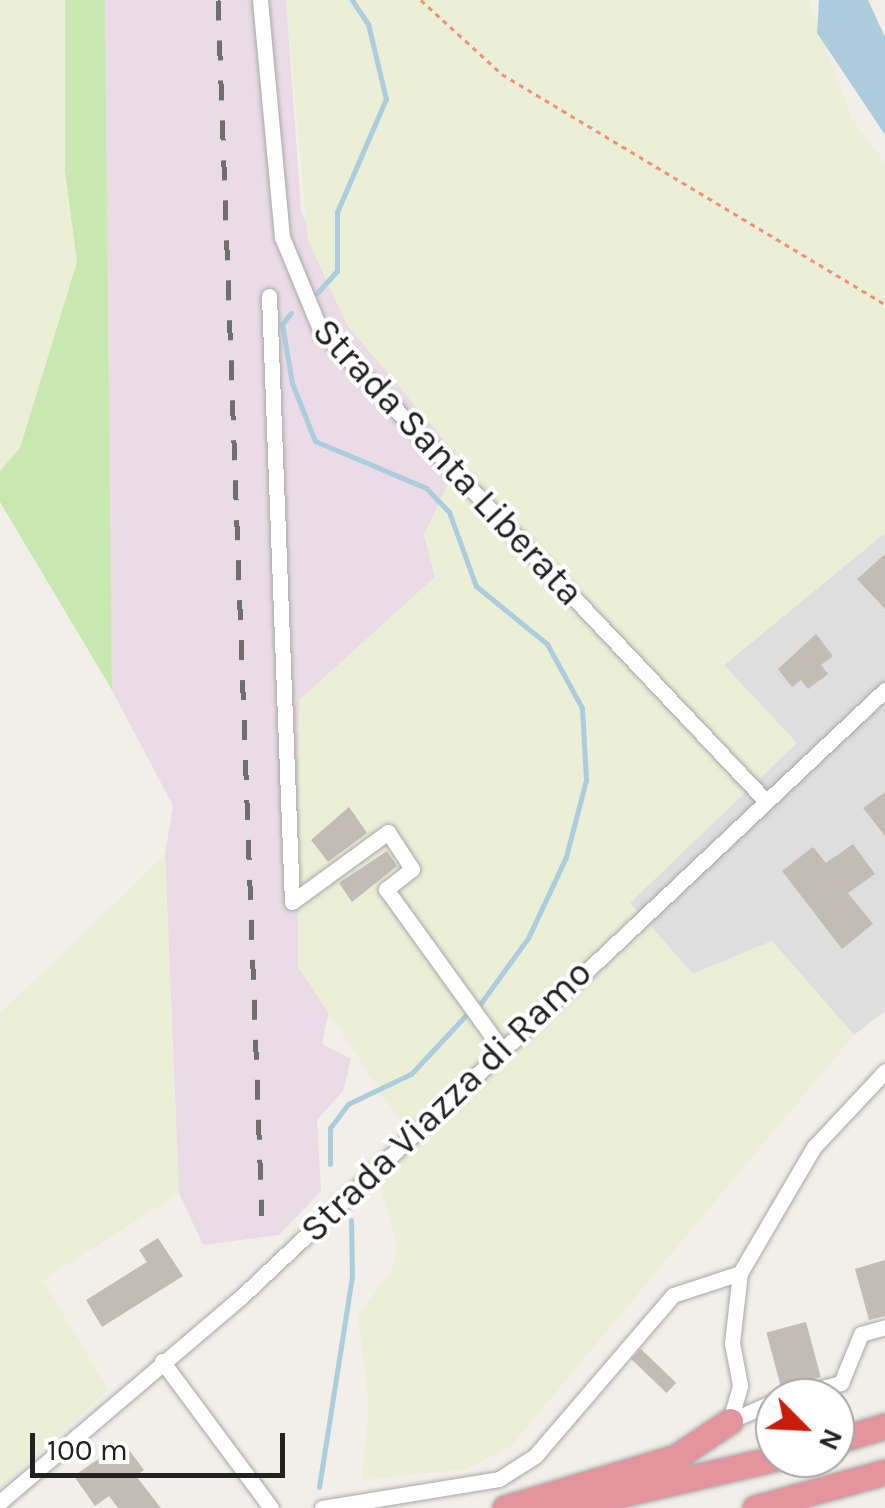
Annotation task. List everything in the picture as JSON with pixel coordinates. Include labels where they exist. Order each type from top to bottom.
[{"type":"highway","points":[[506,1508],[676,1457],[730,1421]]},
{"type":"highway","points":[[855,1436],[885,1426]]},
{"type":"highway","points":[[562,1508],[755,1463]]},
{"type":"highway","points":[[755,1508],[885,1472]]},
{"type":"street","name":"Strada Santa Liberata","points":[[260,0],[282,237],[320,330],[765,800]]},
{"type":"street","points":[[269,296],[292,902],[388,832],[412,869],[386,890],[500,1047]]},
{"type":"street","name":"Strada Viazza di Ramo","points":[[0,1502],[162,1360],[242,1297],[500,1047],[885,690]]},
{"type":"street","points":[[730,1421],[740,1385],[732,1343],[740,1273],[814,1146],[885,1071]]},
{"type":"street","points":[[322,1508],[499,1479],[535,1456],[673,1295],[740,1273]]},
{"type":"street","points":[[843,1378],[861,1334],[885,1327]]},
{"type":"street","points":[[162,1360],[271,1508]]},
{"type":"street","points":[[730,1421],[755,1410]]},
{"type":"path","points":[[421,0],[502,74],[885,304]]},
{"type":"shaded area","points":[[105,0],[286,0],[301,210],[348,326],[461,459],[424,535],[435,577],[299,701],[298,967],[330,1005],[322,1044],[351,1059],[343,1091],[317,1120],[321,1191],[279,1235],[203,1245],[179,1193],[165,855],[173,806],[112,690]]},
{"type":"shaded area","points":[[885,533],[885,1011],[854,1035],[772,941],[693,974],[630,903],[686,848],[724,665]]},
{"type":"green space","points":[[0,0],[65,0],[65,171],[77,262],[20,448],[0,471]]},
{"type":"green space","points":[[65,0],[105,0],[112,690],[0,502],[0,471],[20,448],[77,262],[65,171]]},
{"type":"green space","points":[[286,0],[808,0],[852,119],[885,163],[885,533],[724,665],[797,743],[630,903],[693,974],[772,941],[854,1035],[511,1446],[466,1469],[362,1480],[369,1404],[358,1315],[393,1268],[397,1243],[378,1181],[416,1145],[298,967],[299,700],[435,577],[424,535],[460,459],[347,325],[308,240]]},
{"type":"green space","points":[[165,855],[179,1193],[43,1280],[108,1390],[0,1488],[0,1013]]},
{"type":"water","points":[[819,0],[868,0],[885,37],[885,135],[817,33]]},
{"type":"building","points":[[885,554],[885,609],[857,579]]},
{"type":"building","points":[[816,634],[833,656],[821,665],[828,674],[808,689],[801,680],[792,687],[778,669]]},
{"type":"building","points":[[885,792],[885,836],[863,808]]},
{"type":"building","points":[[349,807],[367,833],[328,862],[311,840]]},
{"type":"building","points":[[853,844],[875,874],[848,893],[873,924],[842,949],[782,871],[813,847],[826,863]]},
{"type":"building","points":[[387,851],[397,866],[352,902],[339,883]]},
{"type":"building","points":[[158,1238],[183,1276],[102,1327],[86,1300],[147,1262],[139,1250]]},
{"type":"building","points":[[885,1260],[885,1316],[869,1320],[855,1269]]},
{"type":"building","points":[[806,1322],[821,1377],[779,1378],[766,1333]]},
{"type":"building","points":[[641,1349],[676,1383],[667,1393],[631,1359]]},
{"type":"building","points":[[123,1442],[144,1470],[136,1476],[161,1508],[118,1508],[109,1496],[95,1506],[74,1476]]},
{"type":"waterway","points":[[317,293],[337,271],[337,212],[386,99],[368,24],[352,0]]},
{"type":"waterway","points":[[291,313],[282,324],[292,383],[315,441],[426,488],[449,512],[476,586],[547,644],[582,708],[586,780],[566,857],[528,938],[481,1003]]},
{"type":"waterway","points":[[330,1164],[330,1128],[348,1104],[411,1074],[465,1016]]},
{"type":"waterway","points":[[319,1487],[352,1276],[351,1220]]},
{"type":"railway","points":[[218,0],[262,1215]]}]
